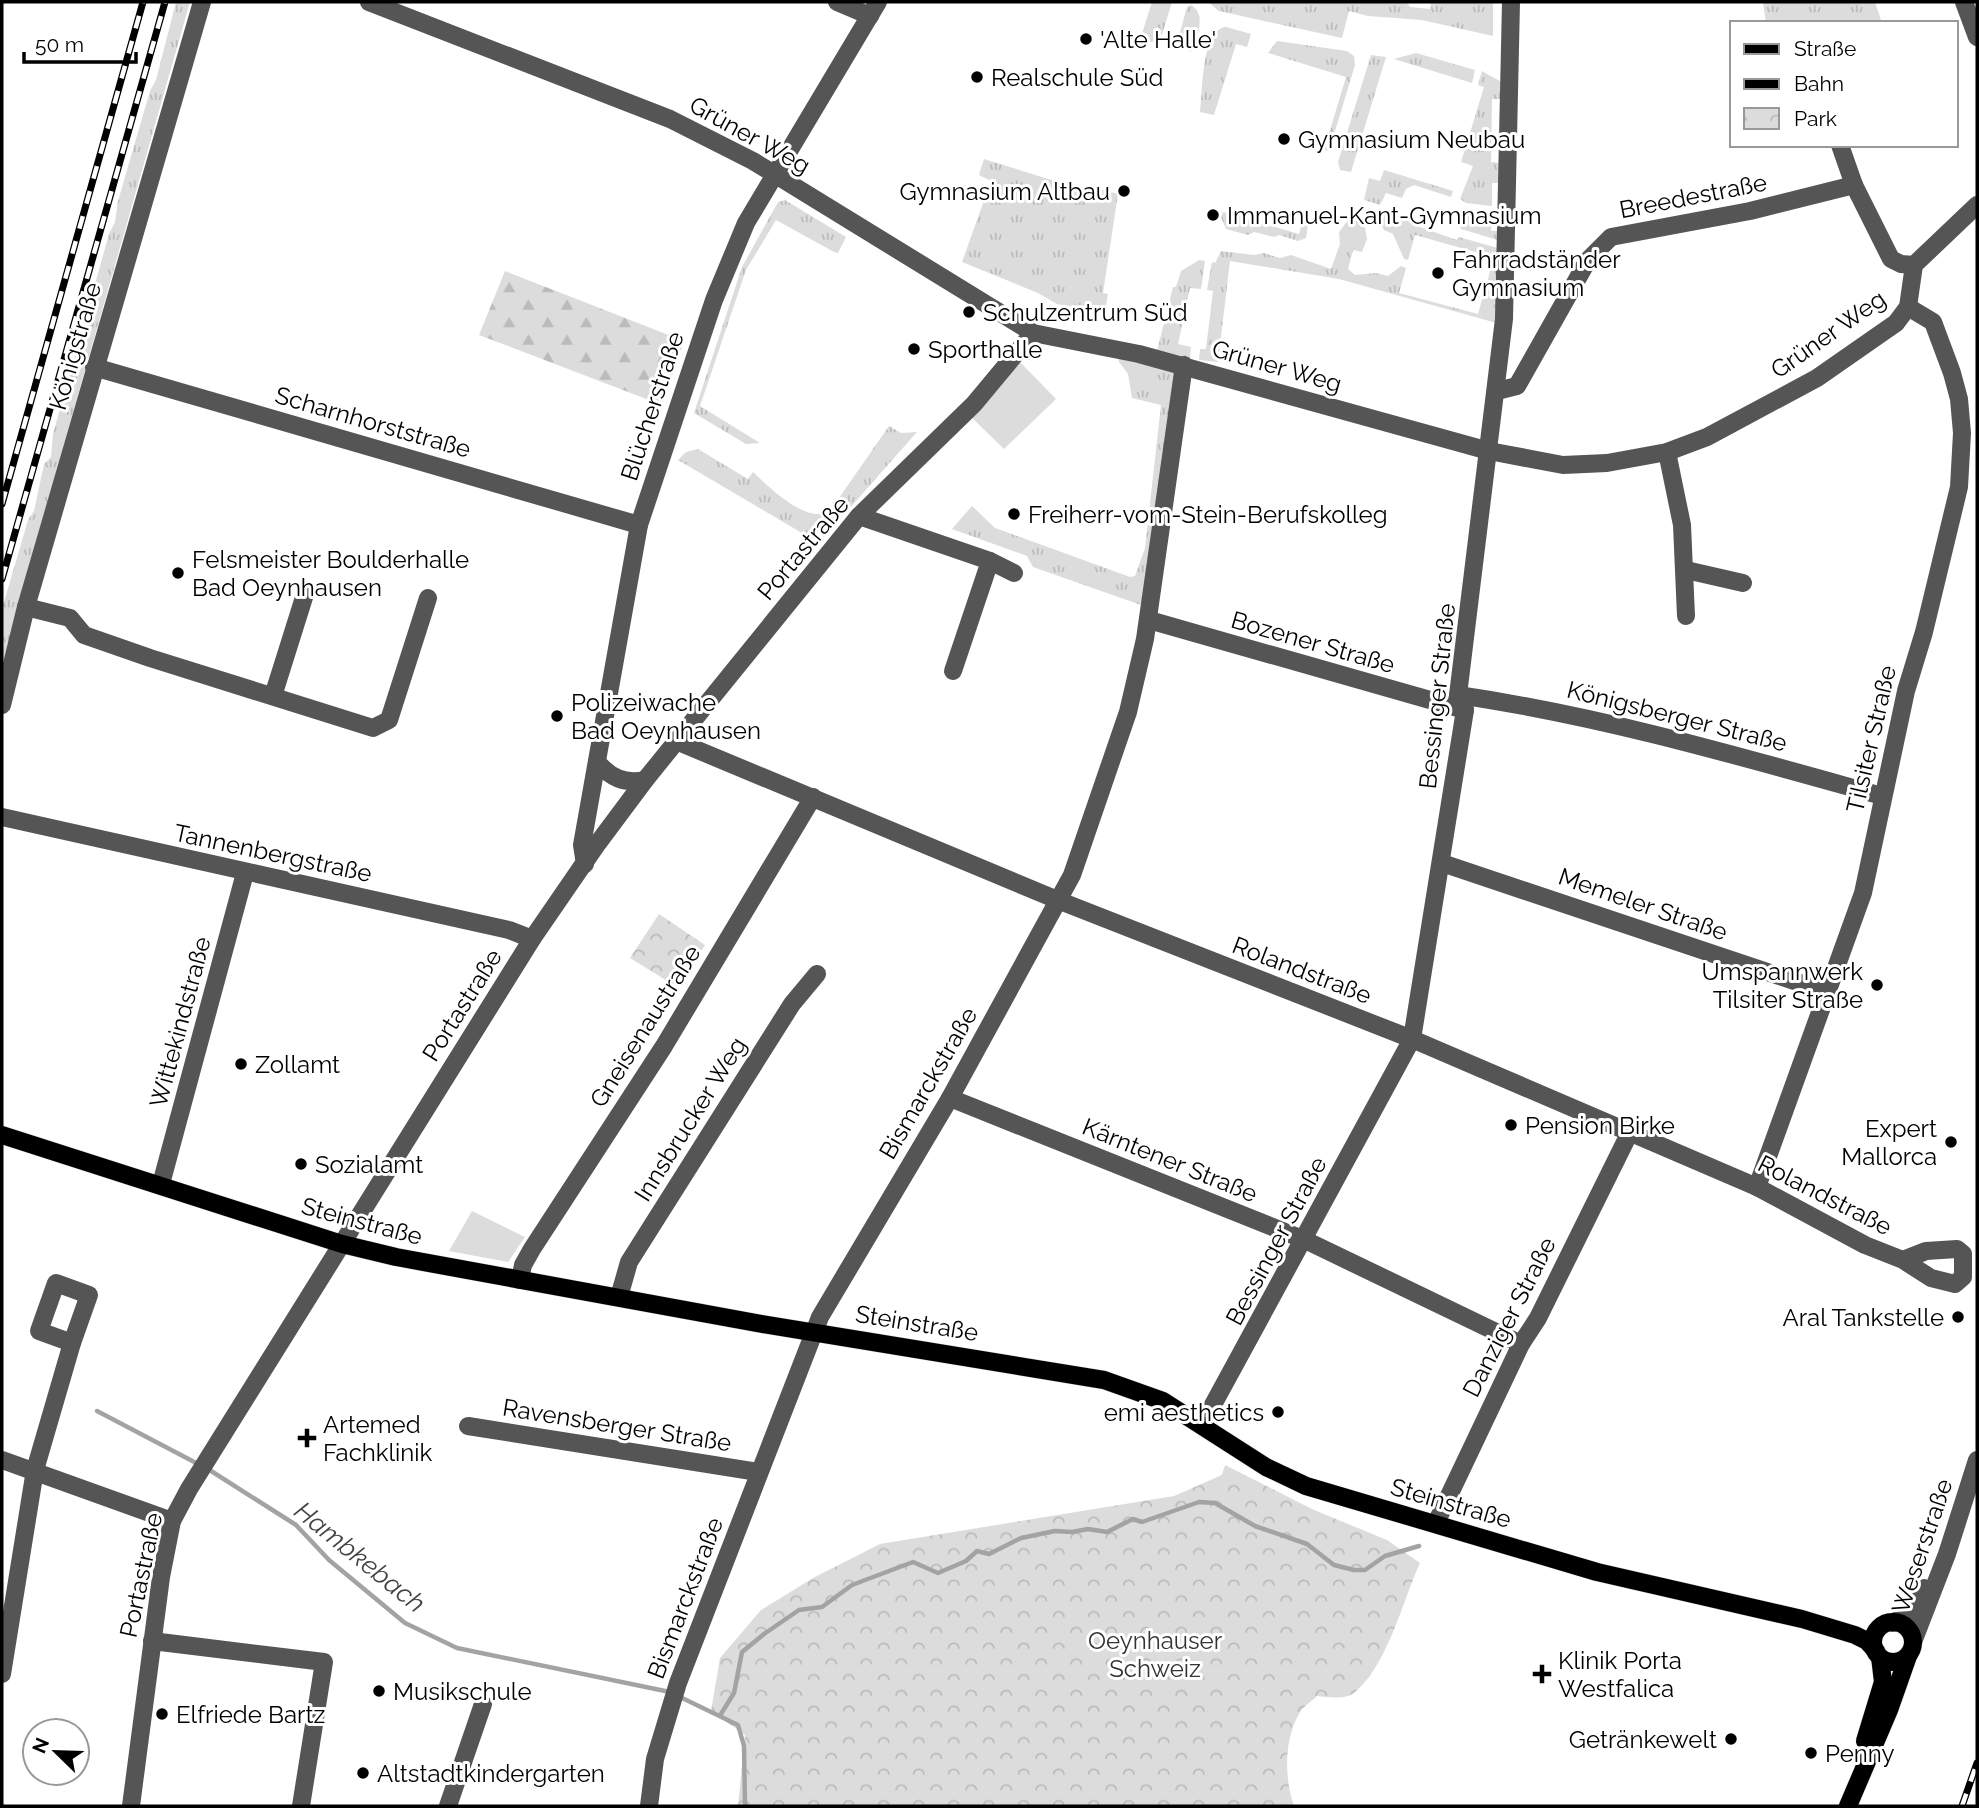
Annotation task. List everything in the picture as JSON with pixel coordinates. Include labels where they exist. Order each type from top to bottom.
[{"type":"main road","name":"Steinstraße","points":[[2,1135],[342,1244],[435,1266],[1104,1380],[1163,1401],[1266,1467],[1306,1486],[1597,1572],[1802,1619],[1855,1635],[1867,1641],[1878,1654]]},
{"type":"main road","name":"Steinstraße","points":[[1802,1619],[1871,1626],[1889,1624]]},
{"type":"main road","points":[[1889,1624],[1904,1626],[1910,1649],[1897,1662],[1878,1654],[1876,1633],[1889,1624]]},
{"type":"main road","name":"Weserstraße","points":[[1846,1806],[1889,1710],[1910,1649]]},
{"type":"main road","name":"Weserstraße","points":[[1846,1806],[1883,1682],[1878,1654]]},
{"type":"street","name":"Königstraße","points":[[2,705],[26,607],[94,367],[202,2]]},
{"type":"street","name":"Grüner Weg","points":[[369,2],[670,120],[774,174],[1033,333],[1184,365],[1489,451],[1563,465],[1607,463],[1667,452],[1707,437],[1816,378],[1896,323],[1908,307],[1914,265]]},
{"type":"street","points":[[837,2],[874,9]]},
{"type":"street","name":"Bessinger Straße","points":[[1202,1425],[1412,1039],[1442,863],[1504,319],[1511,2]]},
{"type":"street","points":[[1964,2],[1977,37]]},
{"type":"street","name":"Blücherstraße","points":[[585,864],[582,845],[639,525],[713,300],[746,223],[874,9]]},
{"type":"street","points":[[1841,147],[1854,186],[1891,259],[1901,264],[1914,265],[1977,205]]},
{"type":"street","name":"Breedestraße","points":[[1497,391],[1517,386],[1588,260],[1611,237],[1750,211],[1854,186]]},
{"type":"street","name":"Tilsiter Straße","points":[[1757,1187],[1863,893],[1882,796],[1959,487],[1962,433],[1959,399],[1933,322],[1908,307]]},
{"type":"street","name":"Portastraße","points":[[131,1806],[152,1641],[172,1521],[196,1478],[532,939],[645,780],[859,516],[974,404],[1033,333]]},
{"type":"street","name":"Bismarckstraße","points":[[649,1806],[655,1759],[678,1683],[813,1332],[842,1276],[950,1098],[1060,901],[1076,863],[1124,724],[1149,620],[1184,365]]},
{"type":"street","name":"Scharnhorststraße","points":[[94,367],[639,525]]},
{"type":"street","points":[[1667,452],[1682,525],[1686,616]]},
{"type":"street","points":[[859,516],[990,561],[1014,573]]},
{"type":"street","points":[[953,671],[990,561]]},
{"type":"street","points":[[1686,570],[1743,583]]},
{"type":"street","points":[[273,696],[306,591]]},
{"type":"street","points":[[26,607],[69,618],[84,635],[373,728],[389,720],[428,598]]},
{"type":"street","name":"Bozener Straße","points":[[1149,620],[1461,702]]},
{"type":"street","name":"Königsberger Straße","points":[[1461,702],[1539,706],[1882,796]]},
{"type":"street","name":"Rolandstraße","points":[[676,741],[1060,901],[1412,1039],[1757,1187],[1865,1245],[1903,1260]]},
{"type":"street","points":[[597,762],[607,773],[619,779],[631,783],[645,780]]},
{"type":"street","name":"Gneisenaustraße","points":[[520,1280],[523,1265],[532,1248],[664,1046],[813,797]]},
{"type":"street","name":"Tannenbergstraße","points":[[2,817],[509,930],[532,939]]},
{"type":"street","name":"Memeler Straße","points":[[1442,863],[1827,992]]},
{"type":"street","name":"Wittekindstraße","points":[[161,1184],[245,873]]},
{"type":"street","name":"Innsbrucker Weg","points":[[619,1297],[622,1278],[636,1251],[792,1004],[817,974]]},
{"type":"street","name":"Kärntener Straße","points":[[950,1098],[1305,1240],[1521,1344]]},
{"type":"street","name":"Danziger Straße","points":[[1436,1523],[1521,1344],[1538,1318],[1629,1134]]},
{"type":"street","points":[[2,1674],[34,1469],[72,1343]]},
{"type":"street","name":"Ravensberger Straße","points":[[468,1426],[758,1472]]},
{"type":"street","points":[[2,1460],[34,1469],[172,1521]]},
{"type":"street","name":"Weserstraße","points":[[1889,1624],[1915,1609],[1977,1463]]},
{"type":"street","name":"Weserstraße","points":[[1910,1649],[1947,1554],[1977,1463]]},
{"type":"street","points":[[152,1641],[324,1662],[301,1806]]},
{"type":"street","points":[[448,1806],[483,1704]]},
{"type":"green space","points":[[176,2],[190,2],[19,602],[2,674],[2,609],[28,520],[34,511],[44,464],[51,457],[53,434],[150,91],[156,80]]},
{"type":"green space","points":[[1152,2],[1172,2],[1160,41],[1139,43]]},
{"type":"green space","points":[[1208,2],[1407,2],[1410,7],[1430,9],[1431,2],[1493,2],[1493,36],[1422,20],[1368,16],[1349,11],[1342,38],[1219,11]]},
{"type":"green space","points":[[1763,2],[1875,2],[1881,21],[1766,21]]},
{"type":"green space","points":[[1191,5],[1199,14],[1200,20],[1191,52],[1177,43],[1187,7]]},
{"type":"green space","points":[[1226,27],[1251,34],[1247,47],[1236,44],[1214,115],[1200,112],[1208,49],[1218,30]]},
{"type":"green space","points":[[1277,41],[1347,51],[1354,56],[1355,65],[1329,151],[1324,150],[1346,77],[1268,53]]},
{"type":"green space","points":[[1416,53],[1475,70],[1472,83],[1394,59]]},
{"type":"green space","points":[[1371,55],[1386,57],[1351,172],[1340,170],[1338,162]]},
{"type":"green space","points":[[1482,71],[1505,84],[1503,99],[1492,99],[1491,162],[1502,163],[1502,183],[1492,183],[1492,206],[1466,203],[1460,199],[1473,166],[1461,162],[1484,87],[1478,85]]},
{"type":"green space","points":[[984,159],[1094,193],[1096,188],[1118,194],[1103,293],[1108,294],[1105,313],[1057,304],[1038,293],[962,262],[991,181],[979,175]]},
{"type":"green space","points":[[1384,170],[1453,191],[1451,197],[1414,185],[1406,189],[1402,198],[1386,193],[1380,205],[1364,200],[1369,178],[1380,181]]},
{"type":"green space","points":[[785,200],[846,237],[838,253],[776,220],[746,270],[700,406],[760,443],[746,444],[694,413],[742,267],[778,202]]},
{"type":"green space","points":[[1306,210],[1310,211],[1306,238],[1298,241],[1279,235],[1274,237],[1254,232],[1248,235],[1226,229],[1221,217],[1223,212],[1299,234]]},
{"type":"green space","points":[[1466,211],[1492,216],[1491,231],[1501,231],[1501,241],[1461,229],[1458,221],[1460,216],[1465,218]]},
{"type":"green space","points":[[1395,212],[1414,219],[1414,225],[1457,240],[1459,237],[1501,249],[1501,267],[1493,285],[1487,284],[1493,257],[1415,235],[1408,260],[1404,259],[1393,234],[1384,230],[1380,222],[1383,214]]},
{"type":"green space","points":[[1352,215],[1363,217],[1367,239],[1362,252],[1353,250],[1348,269],[1355,275],[1376,273],[1388,276],[1401,266],[1406,268],[1399,293],[1478,314],[1485,289],[1500,293],[1500,324],[1339,279],[1230,261],[1218,362],[1199,360],[1200,349],[1206,349],[1213,291],[1207,290],[1212,262],[1215,263],[1221,251],[1254,255],[1264,253],[1280,258],[1291,255],[1331,269],[1340,244],[1339,232]]},
{"type":"green space","points":[[1199,260],[1205,261],[1201,289],[1190,288],[1178,344],[1191,347],[1190,358],[1156,355],[1173,287],[1176,287],[1181,271]]},
{"type":"green space","points":[[505,271],[684,341],[662,405],[479,335]]},
{"type":"green space","points":[[1118,356],[1180,371],[1141,605],[1033,567],[1027,556],[952,529],[972,506],[995,528],[1130,577],[1135,576],[1145,548],[1161,405],[1132,398],[1128,374]]},
{"type":"green space","points":[[1019,361],[1056,399],[1004,449],[967,413]]},
{"type":"green space","points":[[889,426],[901,433],[917,432],[819,543],[678,460],[686,452],[698,449],[748,479],[753,472],[800,509],[821,514],[830,511]]},
{"type":"green space","points":[[659,914],[705,945],[677,987],[630,958]]},
{"type":"green space","points":[[472,1211],[525,1237],[508,1262],[449,1251]]},
{"type":"green space","name":"Oeynhauser Schweiz","points":[[1225,1465],[1314,1510],[1387,1540],[1420,1563],[1385,1650],[1366,1681],[1346,1697],[1317,1696],[1300,1712],[1291,1734],[1287,1758],[1288,1783],[1294,1806],[738,1806],[745,1735],[711,1711],[720,1658],[761,1610],[813,1578],[880,1544],[1174,1496],[1222,1475]]},
{"type":"waterway","name":"Hambkebach","points":[[97,1411],[200,1465]]},
{"type":"waterway","name":"Hambkebach","points":[[208,1469],[296,1525],[329,1560],[405,1623],[457,1648],[670,1692]]},
{"type":"waterway","points":[[721,1714],[734,1693],[742,1652],[764,1634],[799,1610],[822,1607],[852,1585],[913,1562],[938,1573],[966,1561],[977,1551],[989,1554],[1021,1538],[1055,1531],[1088,1529],[1107,1532],[1133,1519],[1142,1522],[1199,1502],[1215,1503],[1255,1526],[1307,1544],[1334,1565],[1354,1570],[1365,1570],[1385,1556],[1419,1546]]},
{"type":"waterway","name":"Hambkebach","points":[[678,1696],[738,1725],[744,1746],[745,1806]]},
{"type":"railway","points":[[2,504],[143,2]]},
{"type":"railway","points":[[2,579],[165,2]]},
{"type":"railway","points":[[1962,1806],[1977,1763]]},
{"type":"place","name":"'Alte Halle'","points":[[1086,39]]},
{"type":"place","name":"Realschule Süd","points":[[977,77]]},
{"type":"place","name":"Gymnasium Neubau","points":[[1284,139]]},
{"type":"place","name":"Gymnasium Altbau","points":[[1124,191]]},
{"type":"place","name":"Immanuel-Kant-Gymnasium","points":[[1213,215]]},
{"type":"place","name":"Fahrradständer Gymnasium","points":[[1438,273]]},
{"type":"place","name":"Schulzentrum Süd","points":[[969,312]]},
{"type":"place","name":"Sporthalle","points":[[914,349]]},
{"type":"place","name":"Freiherr-vom-Stein-Berufskolleg","points":[[1014,514]]},
{"type":"place","name":"Felsmeister Boulderhalle Bad Oeynhausen","points":[[178,573]]},
{"type":"place","name":"Polizeiwache Bad Oeynhausen","points":[[557,716]]},
{"type":"place","name":"Umspannwerk Tilsiter Straße","points":[[1877,985]]},
{"type":"place","name":"Zollamt","points":[[241,1064]]},
{"type":"place","name":"Pension Birke","points":[[1511,1125]]},
{"type":"place","name":"Expert Mallorca","points":[[1951,1142]]},
{"type":"place","name":"Sozialamt","points":[[301,1164]]},
{"type":"place","name":"Aral Tankstelle","points":[[1958,1317]]},
{"type":"place","name":"emi aesthetics","points":[[1278,1412]]},
{"type":"place","name":"Artemed Fachklinik","points":[[307,1438]]},
{"type":"place","name":"Klinik Porta Westfalica","points":[[1542,1674]]},
{"type":"place","name":"Musikschule","points":[[379,1691]]},
{"type":"place","name":"Elfriede Bartz","points":[[162,1714]]},
{"type":"place","name":"Getränkewelt","points":[[1731,1739]]},
{"type":"place","name":"Penny","points":[[1811,1753]]},
{"type":"place","name":"Altstadtkindergarten","points":[[363,1773]]}]
